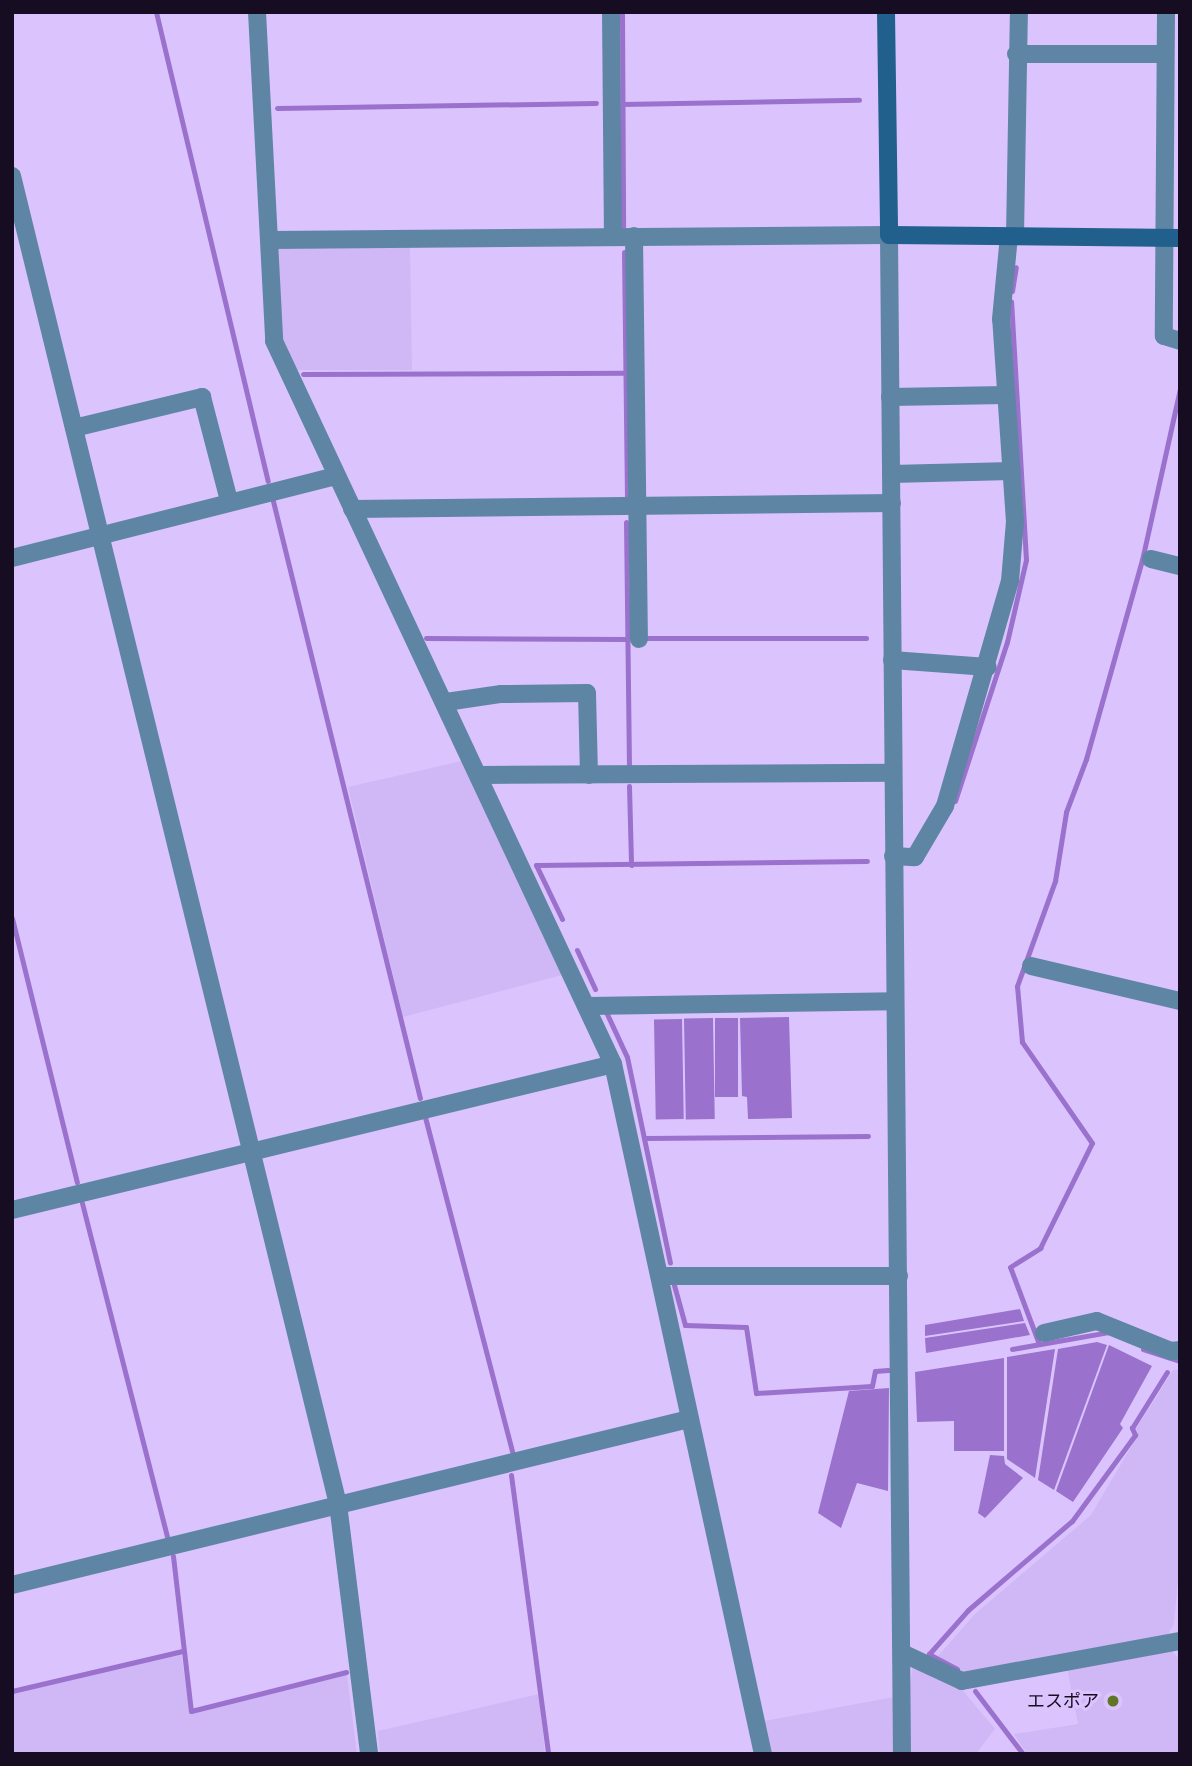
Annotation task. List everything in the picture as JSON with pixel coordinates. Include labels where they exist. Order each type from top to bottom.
[{"type":"street","points":[[257,12],[274,341],[336,476],[481,775],[589,1006],[613,1064],[764,1754]]},
{"type":"street","points":[[611,12],[613,236]]},
{"type":"street","points":[[886,12],[902,1754]]},
{"type":"street","points":[[893,856],[915,857],[946,806],[988,667],[1014,558],[1012,471],[1001,319],[1012,236],[1019,12]]},
{"type":"street","points":[[1166,12],[1171,238],[1164,336],[1180,341]]},
{"type":"street","points":[[1016,54],[1165,54]]},
{"type":"street","points":[[12,176],[338,1504],[369,1754]]},
{"type":"street","points":[[270,240],[889,235],[1171,238]]},
{"type":"street","points":[[634,236],[639,639]]},
{"type":"street","points":[[890,397],[1006,395]]},
{"type":"street","points":[[74,428],[202,397],[229,502]]},
{"type":"street","points":[[891,474],[1012,471]]},
{"type":"street","points":[[12,558],[336,476]]},
{"type":"street","points":[[352,509],[892,503]]},
{"type":"street","points":[[1152,559],[1180,566]]},
{"type":"street","points":[[892,660],[988,667]]},
{"type":"street","points":[[446,702],[501,694],[587,693],[589,775]]},
{"type":"street","points":[[481,775],[892,773]]},
{"type":"street","points":[[1031,966],[1180,1001]]},
{"type":"street","points":[[589,1006],[894,1001]]},
{"type":"street","points":[[12,1210],[613,1064]]},
{"type":"street","points":[[661,1276],[899,1276]]},
{"type":"street","points":[[1044,1333],[1097,1321],[1171,1352],[1180,1350]]},
{"type":"street","points":[[12,1585],[689,1419]]},
{"type":"street","points":[[902,1653],[962,1681],[1180,1641]]},
{"type":"shaded area","points":[[410,246],[412,370],[295,370],[282,342],[274,248]]},
{"type":"shaded area","points":[[462,761],[566,974],[403,1017],[348,787]]},
{"type":"shaded area","points":[[789,1017],[792,1118],[748,1119],[747,1097],[742,1096],[740,1018]]},
{"type":"shaded area","points":[[713,1018],[715,1119],[686,1119],[684,1019]]},
{"type":"shaded area","points":[[715,1018],[738,1018],[738,1097],[715,1097]]},
{"type":"shaded area","points":[[654,1019],[682,1019],[684,1119],[656,1119]]},
{"type":"shaded area","points":[[1020,1309],[1024,1321],[925,1336],[925,1325]]},
{"type":"shaded area","points":[[1025,1323],[1030,1335],[926,1353],[925,1338]]},
{"type":"shaded area","points":[[1097,1342],[1107,1345],[1054,1490],[1038,1480],[1058,1349]]},
{"type":"shaded area","points":[[1109,1345],[1152,1366],[1120,1424],[1123,1428],[1073,1502],[1056,1491]]},
{"type":"shaded area","points":[[1055,1349],[1035,1478],[1007,1459],[1007,1357]]},
{"type":"shaded area","points":[[1004,1358],[1004,1451],[954,1451],[954,1421],[917,1422],[915,1372]]},
{"type":"shaded area","points":[[1180,1369],[1180,1557],[1174,1624],[1167,1636],[966,1673],[938,1656],[975,1614],[1091,1515],[1138,1435],[1136,1429],[1173,1370]]},
{"type":"shaded area","points":[[889,1388],[888,1491],[857,1483],[841,1528],[818,1513],[849,1391]]},
{"type":"shaded area","points":[[990,1455],[1004,1456],[1005,1464],[1023,1478],[985,1518],[978,1513]]},
{"type":"shaded area","points":[[1171,1650],[1180,1660],[1180,1754],[1027,1754],[1014,1734],[1078,1724],[1067,1668]]},
{"type":"shaded area","points":[[181,1654],[190,1714],[347,1675],[357,1754],[12,1754],[12,1693]]},
{"type":"shaded area","points":[[913,1665],[959,1686],[995,1729],[976,1754],[908,1754],[908,1696]]},
{"type":"shaded area","points":[[539,1694],[545,1754],[380,1754],[378,1731]]},
{"type":"shaded area","points":[[894,1697],[894,1754],[771,1754],[764,1721]]},
{"type":"waterway","points":[[156,12],[268,481]]},
{"type":"waterway","points":[[622,12],[623,226]]},
{"type":"waterway","points":[[622,104],[859,100]]},
{"type":"waterway","points":[[277,108],[596,103]]},
{"type":"waterway","points":[[624,252],[627,497]]},
{"type":"waterway","points":[[1012,291],[1016,267]]},
{"type":"waterway","points":[[955,801],[1007,642],[1026,560],[1011,301]]},
{"type":"waterway","points":[[303,374],[626,373]]},
{"type":"waterway","points":[[1039,1344],[1010,1267],[1040,1248],[1092,1143],[1022,1042],[1017,986],[1055,881],[1066,812],[1086,759],[1142,560],[1180,389]]},
{"type":"waterway","points":[[272,497],[420,1098]]},
{"type":"waterway","points":[[626,522],[629,765]]},
{"type":"waterway","points":[[426,638],[628,639]]},
{"type":"waterway","points":[[647,638],[866,638]]},
{"type":"waterway","points":[[629,786],[631,865]]},
{"type":"waterway","points":[[562,919],[536,865],[867,861]]},
{"type":"waterway","points":[[12,918],[77,1182]]},
{"type":"waterway","points":[[577,950],[595,989]]},
{"type":"waterway","points":[[607,1014],[627,1057],[670,1263]]},
{"type":"waterway","points":[[425,1117],[512,1452]]},
{"type":"waterway","points":[[644,1138],[868,1136]]},
{"type":"waterway","points":[[82,1203],[167,1536]]},
{"type":"waterway","points":[[674,1285],[685,1325],[746,1327],[756,1393],[872,1386],[875,1371],[888,1370]]},
{"type":"waterway","points":[[1012,1349],[1109,1332]]},
{"type":"waterway","points":[[1143,1349],[1180,1361]]},
{"type":"waterway","points":[[957,1669],[929,1654],[968,1610],[1072,1521],[1135,1435],[1132,1428],[1167,1372]]},
{"type":"waterway","points":[[511,1475],[548,1754]]},
{"type":"waterway","points":[[173,1556],[191,1711],[346,1672]]},
{"type":"waterway","points":[[12,1691],[182,1651]]},
{"type":"waterway","points":[[975,1691],[1023,1754]]},
{"type":"place","name":"エスポア","points":[[1113,1701]]}]
